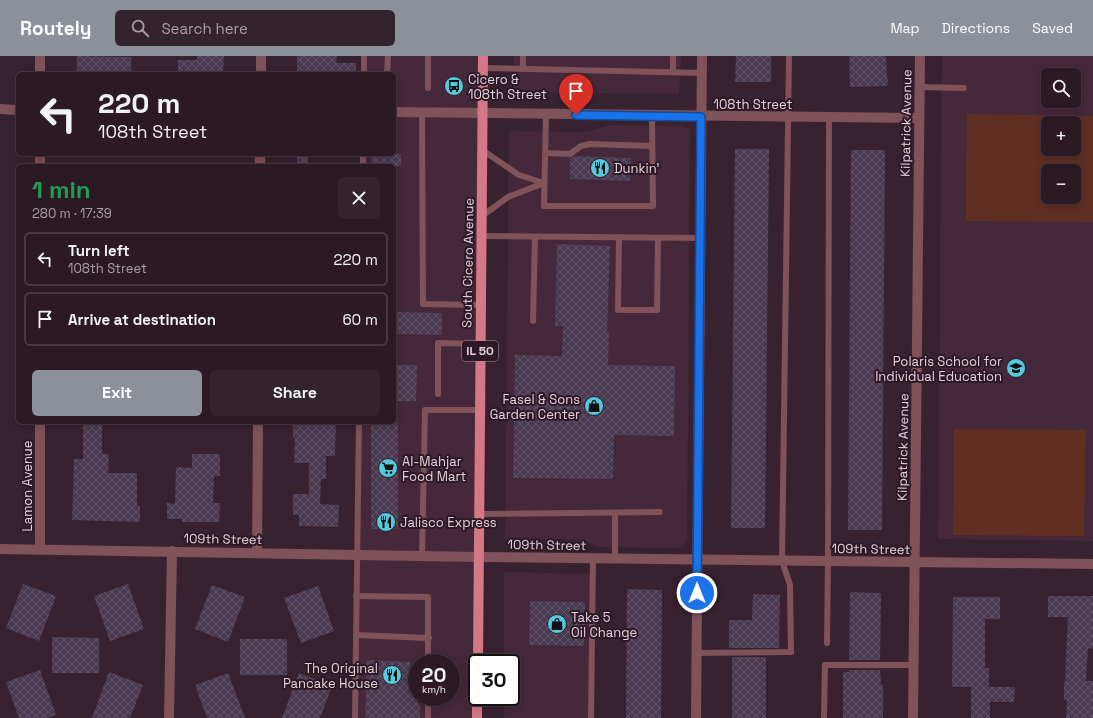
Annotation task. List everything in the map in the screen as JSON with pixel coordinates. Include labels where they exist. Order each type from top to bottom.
[{"type":"main road","name":"South Cicero Avenue","points":[[478,654],[483,56]]},
{"type":"main road","points":[[477,706],[477,718]]},
{"type":"street","points":[[40,56],[40,72]]},
{"type":"street","points":[[261,56],[261,72]]},
{"type":"street","points":[[696,718],[702,56]]},
{"type":"street","name":"Kilpatrick Avenue","points":[[913,718],[920,56]]},
{"type":"street","points":[[0,109],[16,110]]},
{"type":"street","name":"108th Street","points":[[396,112],[701,117],[919,118]]},
{"type":"street","name":"Lamon Avenue","points":[[40,424],[40,549]]},
{"type":"street","points":[[257,553],[258,424]]},
{"type":"street","name":"109th Street","points":[[0,550],[40,549],[593,559],[1093,564]]},
{"type":"street","points":[[169,718],[172,552]]},
{"type":"lane","points":[[364,56],[364,72]]},
{"type":"lane","points":[[387,72],[388,56]]},
{"type":"lane","points":[[428,56],[428,88]]},
{"type":"lane","points":[[523,56],[523,69]]},
{"type":"lane","points":[[673,56],[673,72]]},
{"type":"lane","points":[[697,653],[792,652],[790,585],[782,561],[789,56]]},
{"type":"lane","points":[[483,68],[702,73]]},
{"type":"lane","points":[[920,87],[964,88]]},
{"type":"lane","points":[[422,113],[423,304],[481,305]]},
{"type":"lane","points":[[546,114],[544,206],[653,206],[652,116]]},
{"type":"lane","points":[[827,642],[829,118]]},
{"type":"lane","points":[[545,153],[570,154],[582,146],[590,144],[652,146]]},
{"type":"lane","points":[[482,150],[519,174],[544,183]]},
{"type":"lane","points":[[482,216],[508,197],[544,183]]},
{"type":"lane","points":[[481,236],[700,238]]},
{"type":"lane","points":[[533,321],[535,237]]},
{"type":"lane","points":[[619,238],[618,310],[657,310],[658,238]]},
{"type":"lane","points":[[438,394],[438,343],[480,344]]},
{"type":"lane","points":[[422,556],[425,410],[480,410]]},
{"type":"lane","points":[[354,718],[359,424]]},
{"type":"lane","points":[[615,512],[616,559]]},
{"type":"lane","points":[[479,514],[660,512]]},
{"type":"lane","points":[[591,718],[593,559]]},
{"type":"lane","points":[[356,596],[428,597],[428,654]]},
{"type":"lane","points":[[356,635],[429,638]]},
{"type":"lane","points":[[824,718],[825,665],[914,665]]},
{"type":"lane","points":[[428,706],[428,718]]},
{"type":"shaded area","points":[[364,56],[483,56],[478,654],[468,654],[468,706],[477,706],[477,718],[355,718],[359,424],[396,424],[396,164],[363,164],[363,156],[396,156],[396,72],[364,72]]},
{"type":"shaded area","points":[[514,56],[681,56],[679,94],[514,92]]},
{"type":"shaded area","name":"Polaris School for Individual Education","points":[[942,56],[1093,56],[1093,541],[938,539]]},
{"type":"shaded area","points":[[967,114],[1093,116],[1093,222],[966,221]]},
{"type":"shaded area","points":[[610,125],[683,126],[689,130],[687,539],[684,544],[677,548],[599,547],[582,540],[505,539],[509,131],[586,132]]},
{"type":"shaded area","points":[[954,429],[1086,430],[1084,536],[953,535]]},
{"type":"shaded area","points":[[504,572],[593,574],[591,718],[504,718],[504,706],[520,706],[520,654],[504,654]]},
{"type":"building","points":[[77,56],[131,57],[131,72],[77,72]]},
{"type":"building","points":[[197,56],[224,56],[223,71],[178,72],[178,60],[197,60]]},
{"type":"building","points":[[297,56],[337,56],[336,63],[356,63],[356,72],[297,72]]},
{"type":"building","points":[[736,56],[771,56],[771,82],[735,82]]},
{"type":"building","points":[[849,56],[886,56],[888,86],[850,87]]},
{"type":"building","points":[[735,149],[769,149],[765,528],[731,528]]},
{"type":"building","points":[[851,150],[885,150],[882,530],[848,530]]},
{"type":"building","points":[[396,154],[401,154],[401,166],[396,166],[396,164],[371,164],[371,156],[396,156]]},
{"type":"building","points":[[297,156],[308,156],[308,164],[297,164]]},
{"type":"building","name":"Dunkin'","points":[[575,156],[631,158],[630,181],[570,179],[570,158]]},
{"type":"building","name":"Fasel & Sons Garden Center","points":[[557,244],[610,246],[607,332],[609,332],[608,365],[675,366],[674,436],[614,435],[613,479],[513,478],[515,355],[562,356],[563,326],[555,326]]},
{"type":"building","points":[[396,312],[442,313],[442,335],[396,334]]},
{"type":"building","points":[[396,365],[417,365],[416,401],[396,401]]},
{"type":"building","points":[[396,422],[398,422],[398,529],[371,529],[371,424],[396,424]]},
{"type":"building","points":[[83,424],[102,424],[102,454],[109,454],[108,473],[137,473],[137,506],[140,506],[140,522],[72,520],[74,459],[83,459]]},
{"type":"building","points":[[293,424],[336,424],[335,456],[326,456],[326,479],[321,479],[320,504],[339,505],[338,527],[299,526],[299,515],[293,515],[293,494],[309,494],[309,463],[294,463],[295,438],[293,438]]},
{"type":"building","points":[[192,454],[220,454],[220,476],[214,476],[213,503],[220,503],[219,522],[182,522],[182,519],[167,519],[167,503],[175,504],[176,467],[192,468]]},
{"type":"building","points":[[23,584],[56,596],[39,641],[6,628]]},
{"type":"building","points":[[128,584],[144,629],[110,641],[94,596]]},
{"type":"building","points":[[212,585],[245,597],[228,642],[195,629]]},
{"type":"building","points":[[318,586],[334,631],[301,643],[284,598]]},
{"type":"building","points":[[627,589],[662,590],[661,718],[626,718]]},
{"type":"building","points":[[850,592],[881,593],[880,660],[849,660]]},
{"type":"building","points":[[753,594],[780,595],[779,648],[729,648],[729,620],[752,620]]},
{"type":"building","points":[[1048,596],[1093,596],[1093,649],[1088,648],[1086,681],[1093,681],[1093,718],[1066,718],[1067,700],[1064,700],[1064,681],[1068,617],[1048,617]]},
{"type":"building","points":[[953,597],[1000,597],[1000,619],[985,619],[985,668],[989,668],[989,687],[1015,687],[1014,702],[990,702],[990,718],[971,718],[971,687],[952,687]]},
{"type":"building","name":"Take 5 Oil Change","points":[[530,601],[585,602],[584,646],[529,645]]},
{"type":"building","points":[[52,637],[99,638],[99,673],[52,673]]},
{"type":"building","points":[[240,639],[287,639],[287,675],[240,675]]},
{"type":"building","points":[[732,657],[766,657],[766,718],[732,718]]},
{"type":"building","points":[[367,660],[408,662],[408,706],[420,706],[420,718],[365,718]]},
{"type":"building","points":[[40,670],[56,715],[47,718],[19,718],[6,682]]},
{"type":"building","points":[[849,670],[880,670],[881,685],[883,685],[883,718],[843,718],[843,672],[849,672]]},
{"type":"building","points":[[109,672],[143,685],[130,718],[92,718]]},
{"type":"building","points":[[228,673],[245,718],[207,718],[195,685]]},
{"type":"building","points":[[299,673],[332,686],[320,718],[282,718]]},
{"type":"place","name":"Cicero & 108th Street","points":[[454,86]]},
{"type":"place","name":"Dunkin'","points":[[600,168]]},
{"type":"place","name":"Polaris School for Individual Education","points":[[1016,368]]},
{"type":"place","name":"Fasel & Sons Garden Center","points":[[594,406]]},
{"type":"place","name":"Al-Mahjar Food Mart","points":[[388,468]]},
{"type":"place","name":"Jalisco Express","points":[[386,522]]},
{"type":"place","name":"Take 5 Oil Change","points":[[557,624]]},
{"type":"place","name":"The Original Pancake House","points":[[392,675]]},
{"type":"route","points":[[576,115],[701,117],[697,593]]}]
